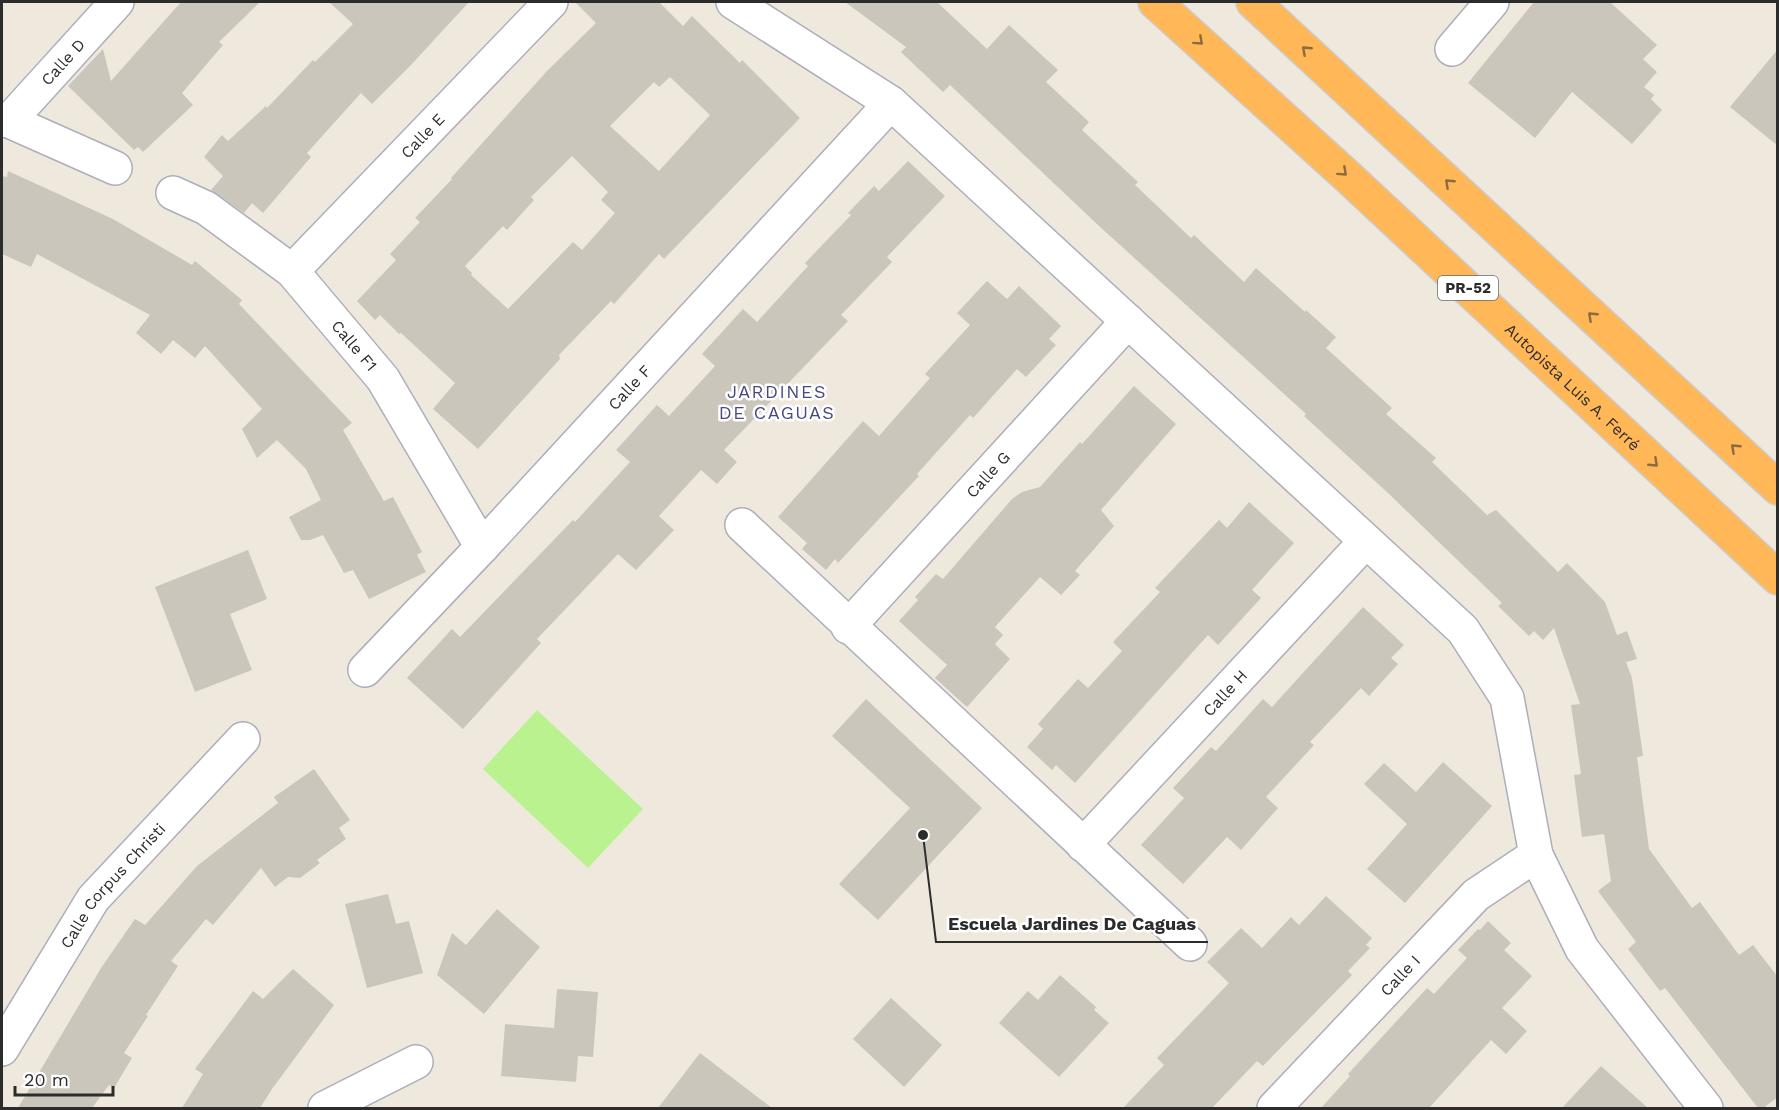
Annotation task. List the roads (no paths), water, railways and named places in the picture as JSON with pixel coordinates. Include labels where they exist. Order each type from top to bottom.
[{"type":"highway","name":"Autopista Luis A. Ferré","points":[[1155,2],[1356,184],[1778,579]]},
{"type":"highway","points":[[1253,2],[1778,488]]},
{"type":"street","name":"Calle D","points":[[115,168],[5,121],[117,2]]},
{"type":"street","name":"Calle E","points":[[292,271],[551,2]]},
{"type":"street","points":[[733,2],[891,103],[1463,630],[1507,698],[1536,855],[1582,949],[1706,1108]]},
{"type":"street","points":[[1452,49],[1492,2]]},
{"type":"street","name":"Calle F","points":[[365,670],[482,547],[891,103]]},
{"type":"street","name":"Calle F1","points":[[172,193],[206,208],[292,271],[383,379],[482,547]]},
{"type":"street","name":"Calle G","points":[[848,627],[1128,321]]},
{"type":"street","points":[[741,525],[1190,944]]},
{"type":"street","name":"Calle H","points":[[1083,844],[1366,541]]},
{"type":"street","name":"Calle Corpus Christi","points":[[2,1049],[93,899],[243,739]]},
{"type":"street","name":"Calle I","points":[[1274,1108],[1476,895],[1536,855]]},
{"type":"street","points":[[325,1108],[416,1062]]},
{"type":"place","name":"Escuela Jardines De Caguas","points":[[923,835]]},
{"type":"district","name":"JARDINES DE CAGUAS","points":[[777,402]]}]
